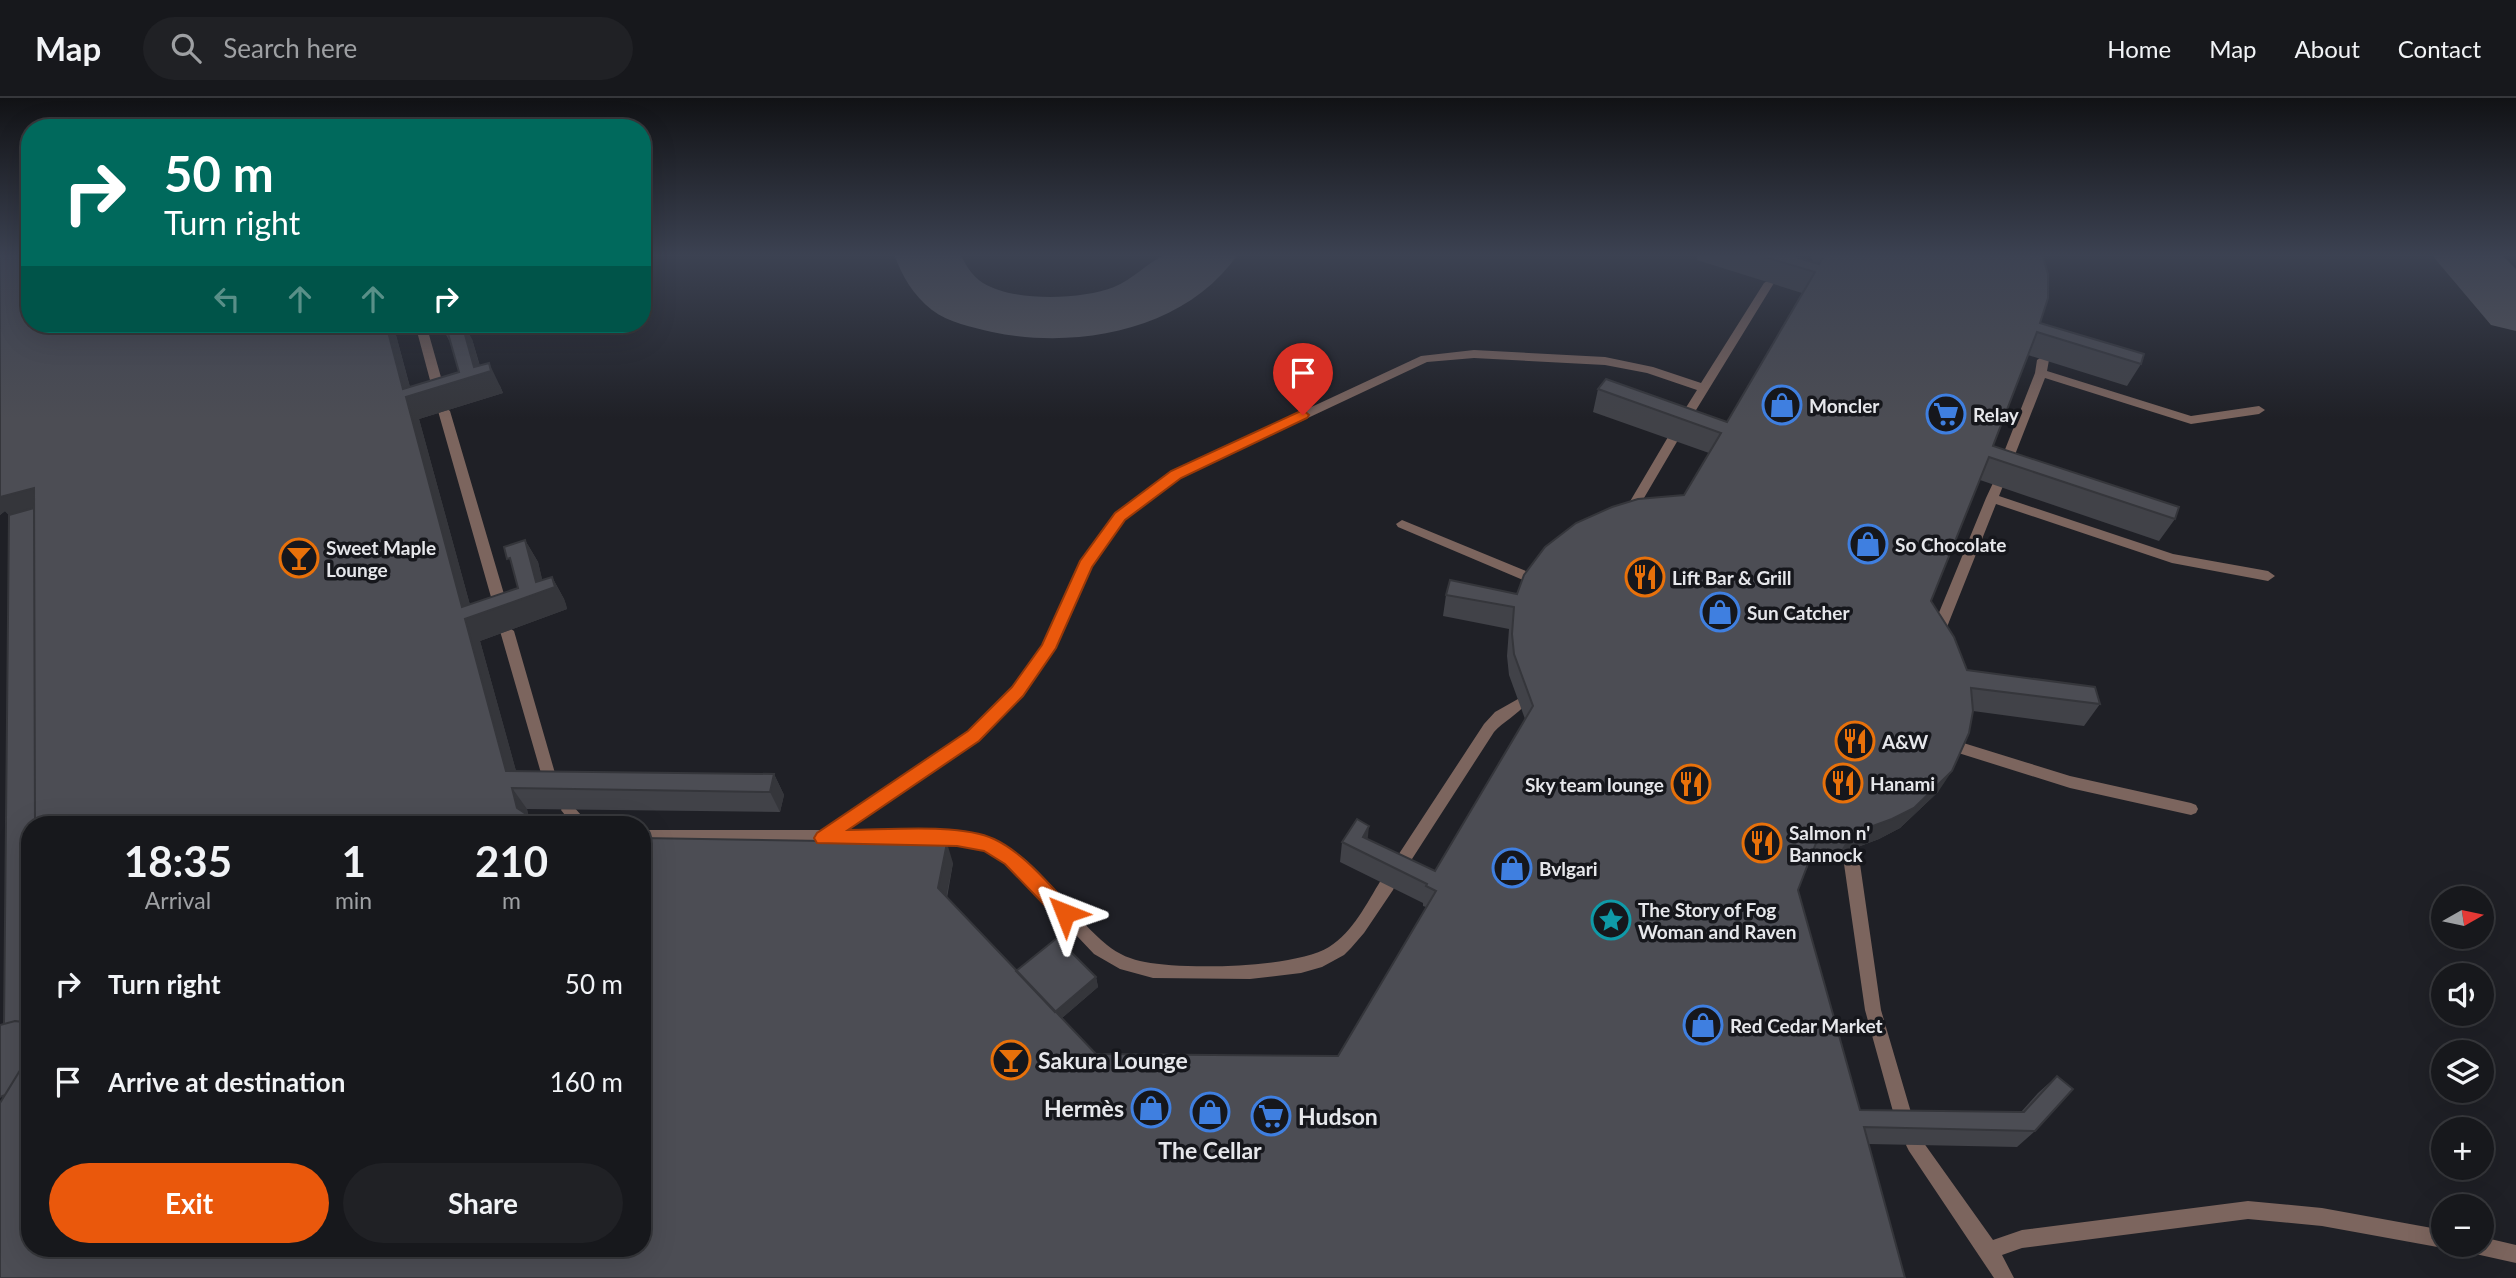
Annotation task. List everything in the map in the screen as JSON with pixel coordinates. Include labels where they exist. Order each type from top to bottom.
[{"type":"lane","points":[[1622,525],[1753,309]]},
{"type":"lane","points":[[422,333],[553,792]]},
{"type":"lane","points":[[823,838],[974,736],[999,712],[1018,691],[1048,648],[1085,565],[1120,516],[1176,475],[1425,359],[1474,354],[1605,361],[1649,370],[1703,388]]},
{"type":"lane","points":[[1934,644],[2041,373],[2043,360]]},
{"type":"lane","points":[[2041,373],[2191,420],[2259,410]]},
{"type":"lane","points":[[1997,486],[2172,558],[2268,576]]},
{"type":"lane","points":[[1402,524],[1533,579]]},
{"type":"lane","points":[[651,836],[918,837],[988,844],[1011,859],[1100,949],[1116,961],[1133,968],[1153,971],[1280,969],[1317,963],[1339,950],[1390,879],[1489,728],[1500,716],[1518,705]]},
{"type":"lane","points":[[1957,747],[2070,782],[2191,809]]},
{"type":"lane","points":[[568,810],[574,816]]},
{"type":"lane","points":[[1850,850],[1873,1010],[1906,1127]]},
{"type":"lane","points":[[1914,1145],[2005,1278]]},
{"type":"lane","points":[[1989,1251],[2022,1239],[2248,1210],[2343,1221],[2431,1237]]},
{"type":"lane","points":[[2494,1249],[2516,1254]]},
{"type":"building","points":[[0,309],[21,309],[21,333],[388,333],[403,389],[459,372],[448,333],[465,333],[474,367],[489,363],[491,371],[406,397],[462,607],[518,588],[510,558],[507,559],[504,547],[525,540],[536,582],[552,577],[555,587],[465,619],[506,771],[774,774],[770,792],[512,788],[517,808],[529,816],[35,816],[34,488],[0,497]]},
{"type":"building","points":[[1793,309],[2044,309],[2040,323],[2144,354],[2141,364],[2037,332],[1993,446],[2179,507],[2175,519],[1989,457],[1931,601],[1954,637],[1967,670],[2095,687],[2100,704],[1971,688],[1973,711],[1969,733],[1952,771],[1914,808],[1892,819],[1851,834],[1818,838],[1798,890],[1860,1110],[2024,1112],[2057,1076],[2073,1089],[2035,1131],[1864,1127],[1905,1278],[0,1278],[0,1103],[21,1069],[21,1257],[651,1257],[651,838],[947,843],[938,888],[1096,1054],[1338,1056],[1436,891],[1342,842],[1357,819],[1369,826],[1363,837],[1435,871],[1533,706],[1514,654],[1514,607],[1446,595],[1450,580],[1517,594],[1524,575],[1545,547],[1576,523],[1638,499],[1684,495],[1721,433],[1598,389],[1606,379],[1727,422]]},
{"type":"building","points":[[34,508],[35,816],[21,816],[21,1022],[4,1024],[9,515]]},
{"type":"building","points":[[1057,938],[1096,977],[1055,1012],[1016,971]]},
{"type":"building","points":[[21,1022],[21,1069],[5,1095],[0,1097],[0,1025]]},
{"type":"taxiway","points":[[985,309],[1016,316],[1049,317],[1114,309]]},
{"type":"place","name":"Moncler","points":[[1782,405]]},
{"type":"place","name":"Relay","points":[[1946,414]]},
{"type":"place","name":"So Chocolate","points":[[1868,544]]},
{"type":"place","name":"Sweet Maple Lounge","points":[[299,558]]},
{"type":"place","name":"Lift Bar & Grill","points":[[1645,577]]},
{"type":"place","name":"Sun Catcher","points":[[1720,612]]},
{"type":"place","name":"A&W","points":[[1855,741]]},
{"type":"place","name":"Hanami","points":[[1843,783]]},
{"type":"place","name":"Sky team lounge","points":[[1691,784]]},
{"type":"place","name":"Salmon n' Bannock","points":[[1762,843]]},
{"type":"place","name":"Bvlgari","points":[[1512,868]]},
{"type":"place","name":"The Story of Fog Woman and Raven","points":[[1611,920]]},
{"type":"place","name":"Red Cedar Market","points":[[1703,1025]]},
{"type":"place","name":"Sakura Lounge","points":[[1011,1060]]},
{"type":"place","name":"Hermès","points":[[1151,1108]]},
{"type":"place","name":"The Cellar","points":[[1210,1112]]},
{"type":"place","name":"Hudson","points":[[1271,1116]]},
{"type":"route","points":[[1065,913],[1011,859],[988,844],[918,837],[823,838],[974,736],[999,712],[1018,691],[1048,648],[1085,565],[1120,516],[1176,475],[1303,415]]}]
